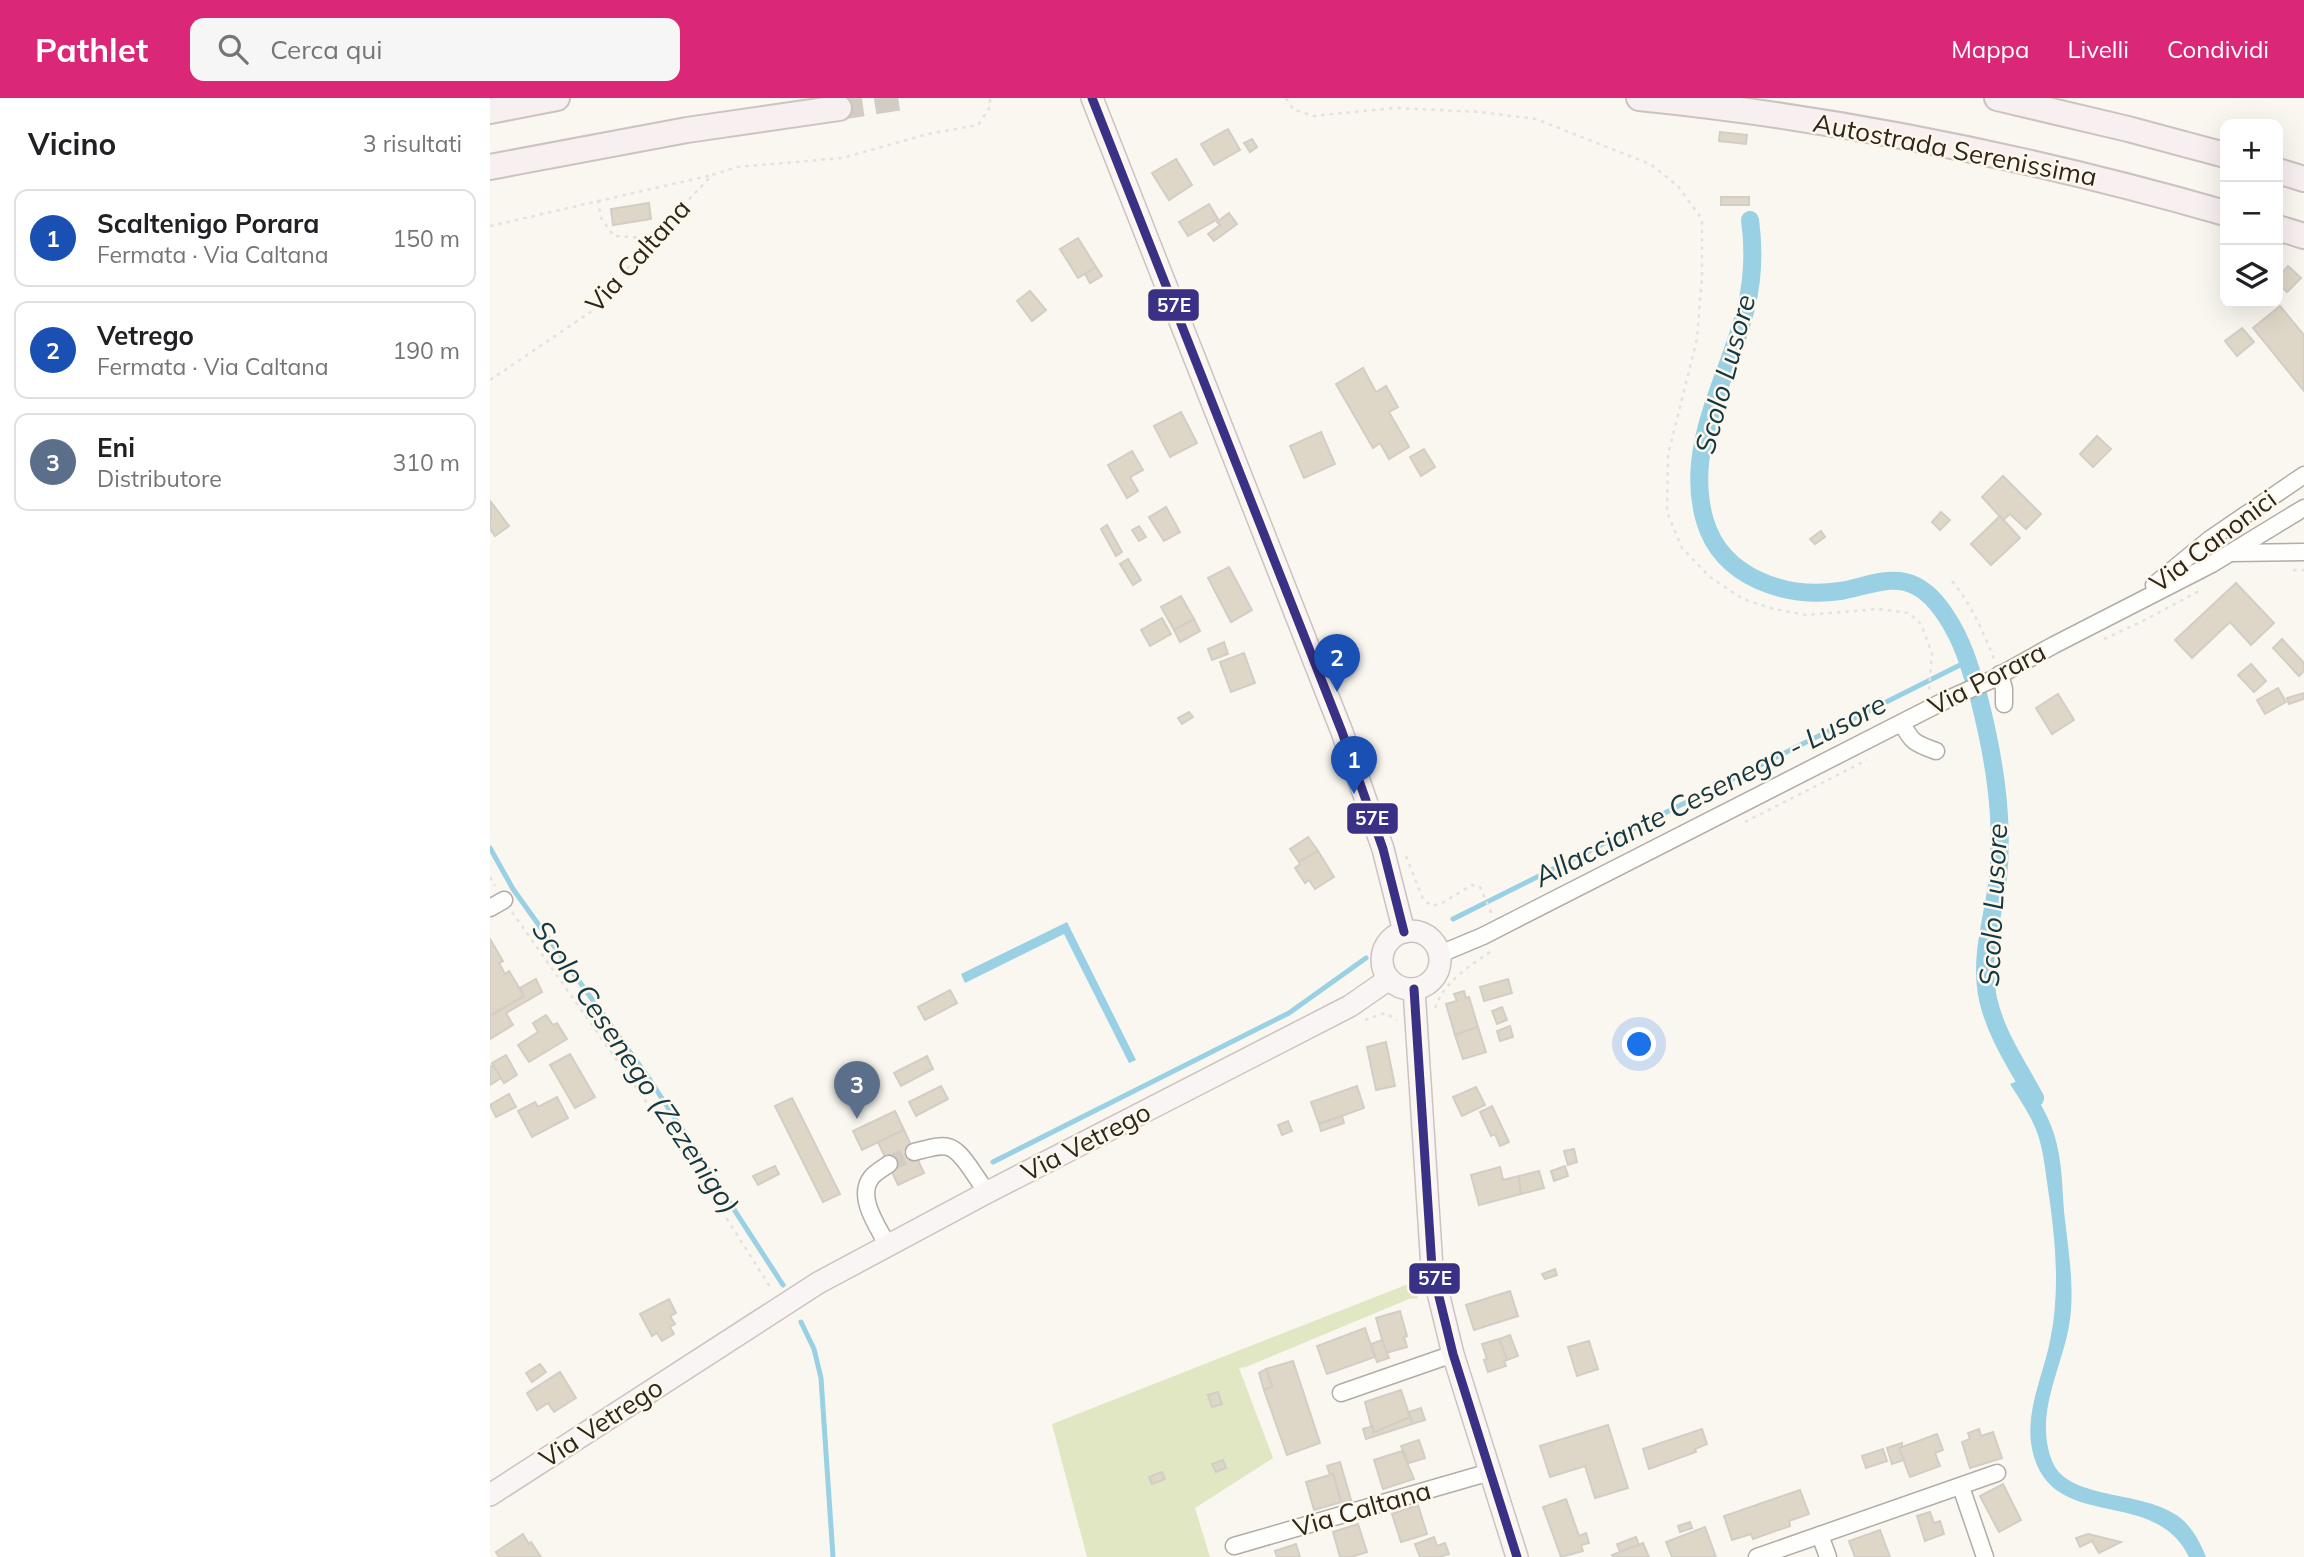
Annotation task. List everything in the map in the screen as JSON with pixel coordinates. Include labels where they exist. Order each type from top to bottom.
[{"type":"highway","points":[[490,111],[557,98]]},
{"type":"highway","name":"Autostrada Serenissima","points":[[1639,98],[1744,110],[1953,145],[2116,183],[2220,212]]},
{"type":"highway","name":"Autostrada Serenissima","points":[[1997,98],[2220,154]]},
{"type":"highway","points":[[490,167],[687,130],[839,108]]},
{"type":"highway","points":[[2283,172],[2304,178]]},
{"type":"highway","points":[[2283,230],[2304,236]]},
{"type":"main road","points":[[1092,98],[1342,732],[1383,849],[1404,932]]},
{"type":"main road","points":[[1404,932],[1427,936],[1440,954],[1440,964],[1432,981],[1415,989],[1401,987],[1389,979],[1382,957],[1386,946],[1394,937],[1404,932]]},
{"type":"main road","name":"Via Vetrego","points":[[490,1494],[818,1283],[986,1193],[1350,1006],[1389,979]]},
{"type":"main road","points":[[1415,989],[1432,1268],[1453,1354],[1517,1557]]},
{"type":"street","name":"Via Canonici","points":[[2124,609],[2210,539],[2304,475]]},
{"type":"street","name":"Via Porara","points":[[1440,954],[1483,936],[1996,677],[2230,553],[2304,508]]},
{"type":"street","name":"Via Canonici","points":[[2230,553],[2304,552]]},
{"type":"street","points":[[1996,677],[2004,689],[2004,704]]},
{"type":"street","points":[[1902,723],[1909,738],[1936,751]]},
{"type":"street","points":[[914,1152],[938,1146],[952,1147],[961,1153],[986,1193]]},
{"type":"street","points":[[888,1246],[868,1206],[866,1188],[871,1177],[889,1164]]},
{"type":"street","points":[[1341,1394],[1453,1354]]},
{"type":"street","name":"Via Caltana","points":[[1234,1546],[1490,1472]]},
{"type":"street","points":[[1757,1557],[1997,1473]]},
{"type":"street","points":[[1961,1487],[1985,1557]]},
{"type":"street","points":[[1820,1535],[1828,1557]]},
{"type":"path","name":"Via Caltana","points":[[490,226],[737,167],[842,158],[978,125],[990,107],[990,98]]},
{"type":"path","points":[[1286,98],[1293,109],[1313,116],[1395,108],[1480,112],[1536,119],[1650,164],[1677,185],[1702,219],[1702,275],[1697,339],[1668,455],[1667,512],[1682,548],[1710,577],[1743,599],[1774,609],[1806,615],[1878,609],[1909,612],[1921,624],[1932,653],[1929,687]]},
{"type":"path","name":"Via Caltana","points":[[490,380],[592,311],[617,285],[647,238],[679,210],[712,174]]},
{"type":"path","points":[[598,200],[601,218],[614,236],[647,238]]},
{"type":"path","points":[[2289,569],[2304,570]]},
{"type":"path","points":[[1952,582],[1977,619],[1996,677]]},
{"type":"path","points":[[2094,644],[2201,590]]},
{"type":"path","points":[[1737,826],[1875,756]]},
{"type":"path","points":[[490,877],[497,904],[710,1192],[782,1305]]},
{"type":"path","points":[[1483,894],[1493,915]]},
{"type":"path","points":[[1433,1013],[1441,995],[1458,973],[1498,947]]},
{"type":"path","points":[[1365,1020],[1385,1013],[1397,1020]]},
{"type":"green space","points":[[1416,1281],[1418,1298],[1409,1299],[1239,1368],[1273,1458],[1195,1508],[1210,1557],[1087,1557],[1052,1424]]},
{"type":"water","points":[[1067,922],[1136,1060],[1129,1063],[1064,934],[965,983],[961,974]]},
{"type":"water","points":[[2025,1078],[2040,1102],[2055,1136],[2071,1273],[2069,1326],[2047,1410],[2047,1444],[2052,1461],[2061,1474],[2075,1483],[2169,1511],[2191,1529],[2206,1557],[2189,1557],[2174,1536],[2154,1522],[2065,1495],[2047,1482],[2035,1460],[2031,1445],[2031,1415],[2050,1341],[2056,1262],[2040,1141],[2029,1115],[2010,1084]]},
{"type":"building","points":[[1228,129],[1240,150],[1214,165],[1201,144]]},
{"type":"building","points":[[1720,132],[1747,135],[1746,144],[1719,141]]},
{"type":"building","points":[[1252,139],[1257,147],[1250,152],[1244,143]]},
{"type":"building","points":[[1176,159],[1192,185],[1169,200],[1152,173]]},
{"type":"building","points":[[1721,197],[1749,197],[1749,205],[1721,205]]},
{"type":"building","points":[[649,203],[651,219],[613,225],[611,209]]},
{"type":"building","points":[[1209,204],[1218,219],[1188,236],[1179,222]]},
{"type":"building","points":[[1229,213],[1237,224],[1214,241],[1208,234],[1220,225],[1217,222]]},
{"type":"building","points":[[1078,238],[1096,267],[1078,278],[1060,249]]},
{"type":"building","points":[[2288,266],[2301,278],[2287,292],[2283,288],[2283,272]]},
{"type":"building","points":[[1096,267],[1102,276],[1090,283],[1085,274]]},
{"type":"building","points":[[1030,291],[1046,310],[1032,321],[1017,301]]},
{"type":"building","points":[[2278,308],[2282,308],[2304,335],[2304,391],[2253,328]]},
{"type":"building","points":[[2242,328],[2254,342],[2237,356],[2225,341]]},
{"type":"building","points":[[1363,368],[1376,392],[1386,386],[1398,407],[1389,412],[1409,447],[1389,459],[1380,443],[1373,448],[1336,384]]},
{"type":"building","points":[[1181,412],[1197,443],[1170,457],[1154,426]]},
{"type":"building","points":[[1321,432],[1335,464],[1304,478],[1290,446]]},
{"type":"building","points":[[2097,436],[2111,449],[2093,467],[2080,454]]},
{"type":"building","points":[[1424,449],[1435,467],[1421,476],[1410,457]]},
{"type":"building","points":[[1132,451],[1143,470],[1130,477],[1138,491],[1127,498],[1108,465]]},
{"type":"building","points":[[2003,476],[2041,514],[2026,529],[2010,514],[2003,520],[1982,497]]},
{"type":"building","points":[[491,502],[509,526],[495,536],[490,529]]},
{"type":"building","points":[[1166,507],[1180,532],[1164,541],[1149,517]]},
{"type":"building","points":[[1941,512],[1950,520],[1940,530],[1932,522]]},
{"type":"building","points":[[2000,516],[2020,538],[1991,565],[1971,544]]},
{"type":"building","points":[[1107,525],[1122,552],[1116,556],[1101,529]]},
{"type":"building","points":[[1139,526],[1146,537],[1139,541],[1132,530]]},
{"type":"building","points":[[1821,531],[1825,537],[1815,544],[1810,539]]},
{"type":"building","points":[[1128,559],[1141,580],[1133,585],[1120,564]]},
{"type":"building","points":[[1229,567],[1252,610],[1231,622],[1208,578]]},
{"type":"building","points":[[2236,583],[2274,623],[2251,645],[2230,622],[2192,658],[2175,640]]},
{"type":"building","points":[[1181,596],[1194,619],[1174,630],[1161,607]]},
{"type":"building","points":[[1162,618],[1171,634],[1150,646],[1141,630]]},
{"type":"building","points":[[1194,619],[1200,631],[1180,642],[1174,630]]},
{"type":"building","points":[[2282,639],[2304,663],[2304,671],[2299,676],[2273,648]]},
{"type":"building","points":[[1224,642],[1228,654],[1212,660],[1208,649]]},
{"type":"building","points":[[1244,653],[1255,683],[1231,692],[1220,662]]},
{"type":"building","points":[[2251,664],[2266,681],[2254,692],[2238,675]]},
{"type":"building","points":[[2278,688],[2286,702],[2265,714],[2257,700]]},
{"type":"building","points":[[2304,693],[2304,699],[2289,704],[2287,698]]},
{"type":"building","points":[[2058,694],[2074,720],[2052,734],[2036,708]]},
{"type":"building","points":[[1189,712],[1193,717],[1182,724],[1178,718]]},
{"type":"building","points":[[1308,837],[1318,851],[1299,862],[1290,849]]},
{"type":"building","points":[[1318,851],[1334,877],[1315,889],[1309,880],[1305,883],[1295,868],[1299,862]]},
{"type":"building","points":[[490,939],[503,961],[499,963],[505,974],[509,971],[524,996],[490,1016]]},
{"type":"building","points":[[536,979],[542,992],[506,1013],[513,1025],[490,1039],[490,1016],[524,996],[520,988]]},
{"type":"building","points":[[1508,979],[1512,993],[1484,1001],[1480,987]]},
{"type":"building","points":[[950,990],[957,1003],[925,1020],[918,1007]]},
{"type":"building","points":[[1464,991],[1466,998],[1469,997],[1478,1027],[1455,1035],[1446,1004],[1457,1001],[1454,994]]},
{"type":"building","points":[[1502,1007],[1507,1020],[1497,1024],[1492,1011]]},
{"type":"building","points":[[546,1015],[553,1025],[557,1023],[567,1039],[529,1062],[518,1045],[538,1032],[533,1023]]},
{"type":"building","points":[[1510,1026],[1513,1037],[1500,1041],[1497,1031]]},
{"type":"building","points":[[1478,1027],[1486,1052],[1463,1059],[1455,1035]]},
{"type":"building","points":[[1386,1042],[1395,1086],[1376,1090],[1367,1047]]},
{"type":"building","points":[[570,1054],[595,1097],[575,1108],[550,1065]]},
{"type":"building","points":[[506,1055],[517,1075],[504,1083],[492,1063]]},
{"type":"building","points":[[927,1056],[933,1069],[901,1086],[894,1073]]},
{"type":"building","points":[[493,1065],[501,1078],[490,1085],[490,1067]]},
{"type":"building","points":[[941,1086],[948,1099],[916,1116],[909,1102]]},
{"type":"building","points":[[1357,1086],[1364,1108],[1319,1124],[1311,1102]]},
{"type":"building","points":[[1476,1087],[1485,1105],[1462,1116],[1453,1097]]},
{"type":"building","points":[[509,1094],[516,1107],[496,1117],[490,1105]]},
{"type":"building","points":[[557,1097],[568,1118],[532,1137],[518,1111],[535,1102],[538,1107]]},
{"type":"building","points":[[792,1098],[840,1194],[823,1202],[775,1106]]},
{"type":"building","points":[[1492,1106],[1509,1142],[1500,1146],[1495,1134],[1491,1136],[1480,1112]]},
{"type":"building","points":[[895,1111],[904,1130],[862,1150],[853,1131]]},
{"type":"building","points":[[1342,1116],[1344,1123],[1321,1131],[1319,1124]]},
{"type":"building","points":[[1288,1121],[1292,1131],[1282,1135],[1278,1125]]},
{"type":"building","points":[[904,1130],[924,1173],[898,1185],[878,1142]]},
{"type":"building","points":[[1574,1149],[1577,1162],[1568,1165],[1564,1151]]},
{"type":"building","points":[[775,1166],[779,1174],[758,1185],[753,1176]]},
{"type":"building","points":[[1565,1166],[1568,1176],[1554,1181],[1551,1171]]},
{"type":"building","points":[[1500,1167],[1503,1180],[1519,1176],[1521,1194],[1479,1205],[1471,1175]]},
{"type":"building","points":[[1539,1171],[1544,1188],[1521,1194],[1519,1176]]},
{"type":"building","points":[[1555,1269],[1557,1275],[1545,1279],[1542,1274]]},
{"type":"building","points":[[1510,1291],[1518,1316],[1474,1330],[1466,1305]]},
{"type":"building","points":[[669,1299],[676,1313],[670,1316],[675,1324],[670,1327],[674,1334],[662,1341],[657,1333],[652,1336],[640,1314]]},
{"type":"building","points":[[1400,1311],[1407,1347],[1386,1353],[1376,1318]]},
{"type":"building","points":[[1365,1328],[1375,1357],[1327,1374],[1317,1346]]},
{"type":"building","points":[[1510,1335],[1518,1356],[1507,1360],[1499,1339]]},
{"type":"building","points":[[1499,1339],[1507,1360],[1504,1361],[1506,1366],[1488,1372],[1482,1344]]},
{"type":"building","points":[[1382,1340],[1389,1358],[1377,1362],[1371,1344]]},
{"type":"building","points":[[1589,1341],[1598,1369],[1577,1376],[1568,1347]]},
{"type":"building","points":[[1293,1361],[1320,1443],[1287,1455],[1264,1390],[1272,1387],[1266,1369]]},
{"type":"building","points":[[540,1364],[546,1372],[532,1382],[526,1373]]},
{"type":"building","points":[[1266,1369],[1272,1387],[1264,1390],[1259,1373]]},
{"type":"building","points":[[560,1372],[576,1398],[554,1412],[548,1403],[537,1410],[527,1393]]},
{"type":"building","points":[[1401,1390],[1410,1417],[1373,1433],[1365,1402]]},
{"type":"building","points":[[1218,1392],[1222,1404],[1212,1407],[1208,1395]]},
{"type":"building","points":[[1421,1408],[1425,1420],[1412,1424],[1409,1412]]},
{"type":"building","points":[[1410,1417],[1412,1424],[1366,1439],[1363,1429],[1373,1426],[1373,1433]]},
{"type":"building","points":[[1608,1425],[1628,1488],[1595,1498],[1585,1466],[1550,1477],[1540,1446]]},
{"type":"building","points":[[1702,1429],[1707,1444],[1695,1449],[1696,1452],[1649,1469],[1643,1449]]},
{"type":"building","points":[[1979,1429],[1981,1436],[1993,1432],[2002,1458],[1970,1468],[1962,1442],[1970,1439],[1968,1433]]},
{"type":"building","points":[[1937,1434],[1943,1450],[1935,1453],[1940,1466],[1910,1477],[1899,1448]]},
{"type":"building","points":[[1419,1440],[1425,1458],[1409,1463],[1401,1446]]},
{"type":"building","points":[[1902,1443],[1899,1448],[1904,1460],[1892,1464],[1887,1448]]},
{"type":"building","points":[[1883,1449],[1887,1461],[1866,1468],[1862,1456]]},
{"type":"building","points":[[1402,1451],[1414,1479],[1383,1489],[1374,1460]]},
{"type":"building","points":[[1223,1460],[1226,1468],[1216,1472],[1212,1464]]},
{"type":"building","points":[[1340,1462],[1351,1500],[1341,1502],[1333,1474],[1330,1475],[1327,1466]]},
{"type":"building","points":[[1162,1472],[1165,1479],[1152,1484],[1149,1477]]},
{"type":"building","points":[[1333,1474],[1341,1502],[1314,1510],[1306,1482]]},
{"type":"building","points":[[2003,1484],[2021,1520],[1999,1532],[1980,1496]]},
{"type":"building","points":[[1800,1490],[1809,1514],[1789,1521],[1790,1526],[1753,1539],[1751,1534],[1732,1540],[1724,1516]]},
{"type":"building","points":[[1566,1499],[1579,1536],[1586,1533],[1589,1543],[1581,1545],[1583,1551],[1561,1557],[1543,1507]]},
{"type":"building","points":[[1418,1505],[1427,1534],[1401,1542],[1392,1514]]},
{"type":"building","points":[[1930,1512],[1934,1523],[1940,1521],[1944,1534],[1925,1541],[1917,1516]]},
{"type":"building","points":[[1690,1522],[1692,1528],[1680,1532],[1678,1526]]},
{"type":"building","points":[[1358,1524],[1367,1552],[1340,1557],[1333,1532]]},
{"type":"building","points":[[1705,1527],[1716,1557],[1672,1557],[1666,1542]]},
{"type":"building","points":[[1880,1530],[1890,1557],[1855,1557],[1849,1541]]},
{"type":"building","points":[[523,1534],[541,1557],[499,1557],[496,1552]]},
{"type":"building","points":[[2088,1534],[2121,1542],[2099,1553],[2092,1541],[2080,1547],[2076,1538]]},
{"type":"building","points":[[1434,1537],[1437,1546],[1445,1543],[1449,1554],[1420,1557],[1415,1544]]},
{"type":"building","points":[[1636,1537],[1639,1545],[1620,1552],[1617,1544]]},
{"type":"building","points":[[1643,1543],[1649,1557],[1612,1555]]},
{"type":"building","points":[[1296,1544],[1300,1557],[1277,1557],[1275,1551]]},
{"type":"waterway","name":"Scolo Lusore","points":[[1750,220],[1752,264],[1746,308],[1704,439],[1700,493],[1705,521],[1713,541],[1726,557],[1759,580],[1778,587],[1819,593],[1880,582],[1905,582],[1929,595],[1952,626],[1966,656],[1979,698],[1989,742],[1999,810],[1998,878],[1985,968],[1988,999],[2002,1038],[2035,1098]]},
{"type":"waterway","name":"Allacciante Cesenego - Lusore","points":[[1453,919],[1968,661]]},
{"type":"waterway","name":"Scolo Cesenego (Zezenigo)","points":[[490,848],[513,889],[650,1080],[783,1285]]},
{"type":"waterway","name":"Allacciante Cesenego - Lusore","points":[[993,1162],[1289,1013],[1366,958]]},
{"type":"waterway","name":"Scolo Cesenego (Zezenigo)","points":[[801,1322],[814,1349],[821,1378],[833,1557]]},
{"type":"tunnel","points":[[839,108],[903,98]]},
{"type":"tunnel","points":[[889,1164],[914,1152]]},
{"type":"transit line","name":"57E","points":[[1092,98],[1342,732],[1383,849],[1404,932]]},
{"type":"transit line","name":"57E","points":[[1414,989],[1432,1268],[1453,1354],[1517,1557]]},
{"type":"place","name":"Vetrego","points":[[1337,692]]},
{"type":"place","name":"Scaltenigo Porara","points":[[1354,794]]},
{"type":"place","name":"Eni","points":[[857,1119]]}]
